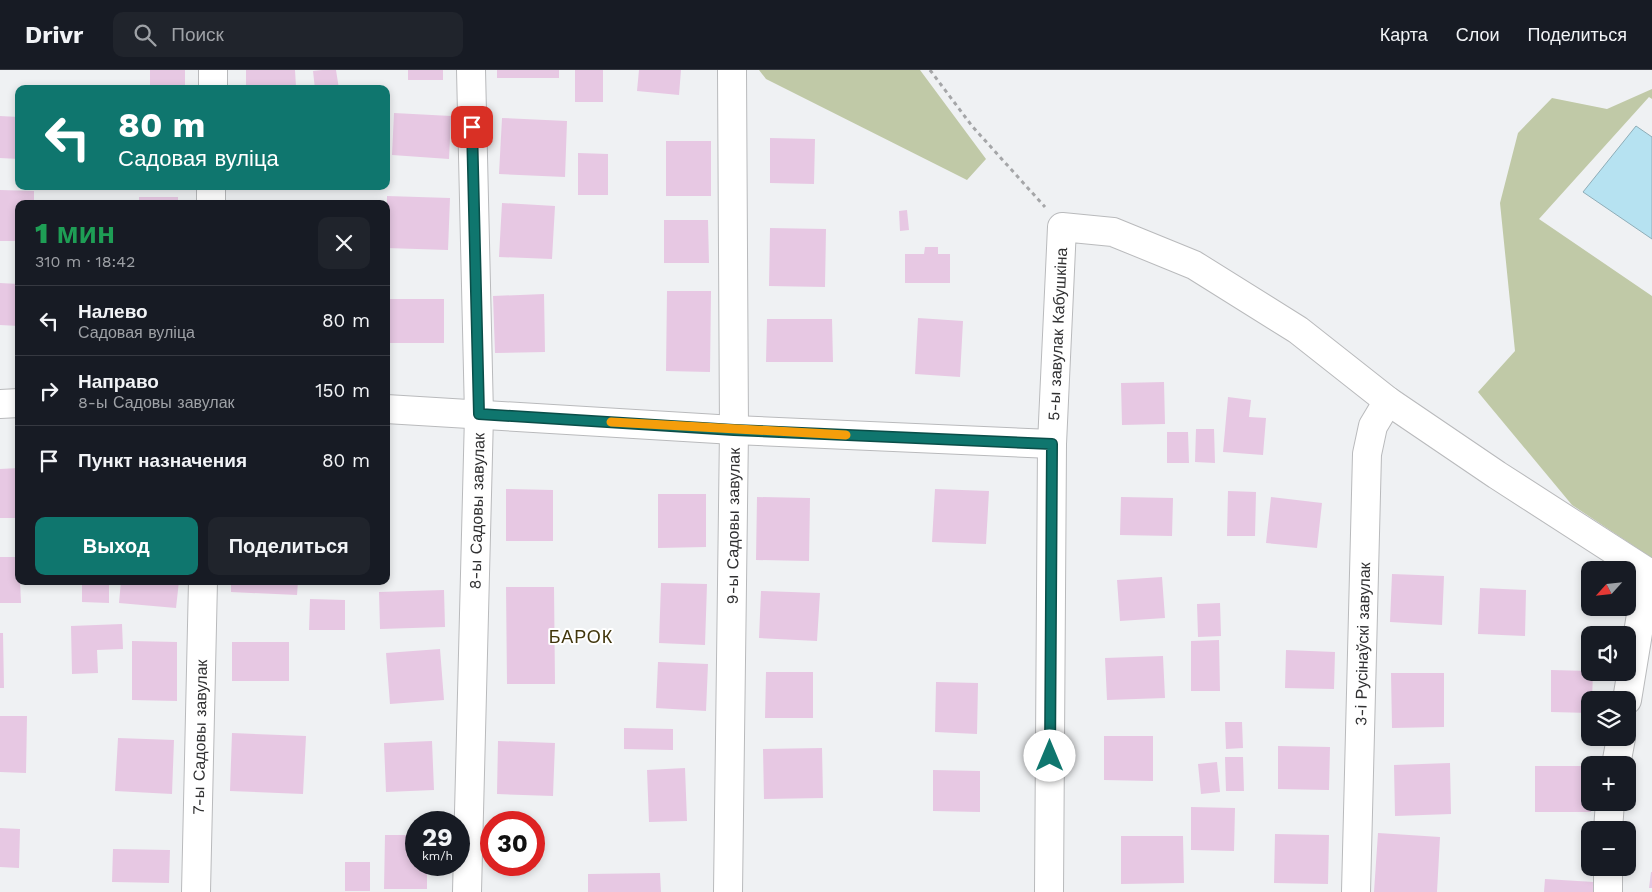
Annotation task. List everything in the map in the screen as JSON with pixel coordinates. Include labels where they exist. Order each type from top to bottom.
[{"type":"street","points":[[212,85],[213,70]]},
{"type":"street","name":"8-ы Садовы завулак","points":[[467,892],[479,414],[471,70]]},
{"type":"street","name":"9-ы Садовы завулак","points":[[728,892],[734,430],[732,71]]},
{"type":"street","points":[[1062,226],[1113,232],[1194,265],[1298,330],[1388,401],[1497,475],[1650,573],[1629,691]]},
{"type":"street","name":"5-ы завулак Кабушкіна","points":[[1050,892],[1052,444],[1062,226]]},
{"type":"street","name":"3-і Русінаўскі завулак","points":[[1356,892],[1367,454],[1373,426],[1388,401]]},
{"type":"street","points":[[0,404],[15,403]]},
{"type":"street","points":[[390,409],[734,430],[1052,444]]},
{"type":"street","name":"7-ы Садовы завулак","points":[[196,892],[204,585]]},
{"type":"street","points":[[1608,876],[1608,892]]},
{"type":"path","points":[[930,70],[972,126],[1062,226]]},
{"type":"green space","points":[[759,70],[920,70],[986,159],[967,180],[766,79]]},
{"type":"green space","points":[[1652,89],[1652,99],[1649,97],[1539,219],[1652,296],[1652,558],[1572,505],[1478,392],[1515,351],[1500,203],[1518,133],[1552,98],[1607,109]]},
{"type":"water","points":[[1636,126],[1652,137],[1652,239],[1583,192]]},
{"type":"building","points":[[150,70],[185,70],[185,85],[150,85]]},
{"type":"building","points":[[246,70],[295,70],[296,85],[246,85]]},
{"type":"building","points":[[336,70],[338,85],[315,85],[313,71]]},
{"type":"building","points":[[408,70],[443,70],[443,80],[408,80]]},
{"type":"building","points":[[497,70],[559,70],[559,78],[497,78]]},
{"type":"building","points":[[575,70],[603,70],[603,102],[575,102]]},
{"type":"building","points":[[639,70],[681,70],[679,95],[637,91]]},
{"type":"building","points":[[394,113],[451,116],[449,159],[392,155]]},
{"type":"building","points":[[0,116],[15,117],[15,159],[0,158]]},
{"type":"building","points":[[502,118],[567,121],[565,177],[499,174]]},
{"type":"building","points":[[770,138],[815,139],[814,184],[770,183]]},
{"type":"building","points":[[666,141],[711,141],[711,196],[666,196]]},
{"type":"building","points":[[578,153],[608,154],[608,195],[578,195]]},
{"type":"building","points":[[0,190],[34,191],[34,200],[15,200],[15,241],[0,241]]},
{"type":"building","points":[[387,196],[450,198],[448,250],[390,248],[390,200],[387,200]]},
{"type":"building","points":[[139,197],[178,197],[178,200],[139,200]]},
{"type":"building","points":[[502,203],[555,206],[552,259],[499,257]]},
{"type":"building","points":[[907,210],[909,230],[900,231],[899,211]]},
{"type":"building","points":[[664,220],[708,220],[709,263],[664,263]]},
{"type":"building","points":[[770,228],[826,229],[825,287],[769,286]]},
{"type":"building","points":[[925,247],[938,247],[938,254],[950,254],[950,283],[905,283],[905,254],[924,254]]},
{"type":"building","points":[[0,283],[15,284],[15,326],[0,325]]},
{"type":"building","points":[[667,291],[711,291],[710,372],[666,371]]},
{"type":"building","points":[[544,294],[545,352],[495,353],[493,296]]},
{"type":"building","points":[[390,299],[444,299],[444,343],[390,343]]},
{"type":"building","points":[[918,318],[963,321],[960,377],[915,374]]},
{"type":"building","points":[[767,319],[832,319],[833,362],[766,362]]},
{"type":"building","points":[[1164,382],[1165,424],[1122,425],[1121,383]]},
{"type":"building","points":[[1228,397],[1251,400],[1249,417],[1266,418],[1263,455],[1223,452]]},
{"type":"building","points":[[1196,429],[1214,429],[1215,463],[1195,462]]},
{"type":"building","points":[[1167,432],[1188,432],[1189,463],[1167,463]]},
{"type":"building","points":[[15,468],[15,518],[0,518],[0,469]]},
{"type":"building","points":[[506,489],[553,490],[553,541],[506,541]]},
{"type":"building","points":[[935,489],[989,491],[986,544],[932,542]]},
{"type":"building","points":[[1228,491],[1256,492],[1255,536],[1227,536]]},
{"type":"building","points":[[658,494],[706,494],[706,547],[658,548]]},
{"type":"building","points":[[757,497],[810,498],[809,561],[756,560]]},
{"type":"building","points":[[1121,497],[1173,498],[1172,536],[1120,535]]},
{"type":"building","points":[[1271,497],[1322,503],[1317,548],[1266,543]]},
{"type":"building","points":[[0,557],[15,557],[15,585],[20,585],[21,603],[0,603]]},
{"type":"building","points":[[1392,574],[1444,576],[1442,625],[1390,622]]},
{"type":"building","points":[[1162,577],[1165,618],[1120,621],[1117,580]]},
{"type":"building","points":[[661,583],[707,584],[705,645],[659,643]]},
{"type":"building","points":[[82,585],[109,585],[109,603],[82,602]]},
{"type":"building","points":[[121,585],[179,585],[176,608],[119,603]]},
{"type":"building","points":[[231,585],[298,585],[297,595],[231,592]]},
{"type":"building","points":[[506,587],[554,587],[555,684],[507,684]]},
{"type":"building","points":[[1480,588],[1526,590],[1525,636],[1478,634]]},
{"type":"building","points":[[444,590],[445,627],[380,629],[379,592]]},
{"type":"building","points":[[761,591],[820,593],[817,641],[759,638]]},
{"type":"building","points":[[310,599],[345,600],[345,630],[309,630]]},
{"type":"building","points":[[1220,603],[1221,636],[1198,637],[1197,604]]},
{"type":"building","points":[[122,624],[123,649],[97,650],[98,673],[72,674],[71,626]]},
{"type":"building","points":[[0,633],[3,633],[4,688],[0,688]]},
{"type":"building","points":[[1219,640],[1220,691],[1191,691],[1191,641]]},
{"type":"building","points":[[132,641],[177,642],[177,701],[132,700]]},
{"type":"building","points":[[232,642],[289,642],[289,681],[232,681]]},
{"type":"building","points":[[440,649],[444,700],[390,704],[386,653]]},
{"type":"building","points":[[1286,650],[1335,652],[1334,689],[1285,688]]},
{"type":"building","points":[[1163,656],[1165,698],[1107,700],[1105,658]]},
{"type":"building","points":[[658,662],[708,664],[706,711],[656,708]]},
{"type":"building","points":[[1551,670],[1581,671],[1581,681],[1593,681],[1592,691],[1581,691],[1581,713],[1551,712]]},
{"type":"building","points":[[766,672],[813,672],[813,718],[765,718]]},
{"type":"building","points":[[1391,673],[1444,673],[1444,727],[1392,728]]},
{"type":"building","points":[[936,682],[978,683],[977,734],[935,732]]},
{"type":"building","points":[[0,716],[27,716],[26,773],[0,772]]},
{"type":"building","points":[[1225,722],[1242,722],[1243,748],[1226,749]]},
{"type":"building","points":[[624,728],[673,729],[673,750],[624,749]]},
{"type":"building","points":[[232,733],[306,736],[303,794],[230,791]]},
{"type":"building","points":[[1104,736],[1153,736],[1153,781],[1104,780]]},
{"type":"building","points":[[118,738],[174,740],[172,794],[115,791]]},
{"type":"building","points":[[432,741],[434,790],[386,792],[384,743]]},
{"type":"building","points":[[498,741],[555,743],[553,796],[497,794]]},
{"type":"building","points":[[1278,746],[1330,747],[1329,790],[1278,789]]},
{"type":"building","points":[[822,748],[823,798],[764,799],[763,749]]},
{"type":"building","points":[[1225,757],[1243,757],[1244,791],[1226,791]]},
{"type":"building","points":[[1217,762],[1220,792],[1201,794],[1198,764]]},
{"type":"building","points":[[1450,763],[1451,814],[1395,816],[1394,765]]},
{"type":"building","points":[[1535,766],[1581,766],[1581,811],[1591,812],[1535,812]]},
{"type":"building","points":[[685,768],[687,821],[649,822],[647,770]]},
{"type":"building","points":[[933,770],[980,771],[980,812],[933,811]]},
{"type":"building","points":[[1191,807],[1235,808],[1234,851],[1191,850]]},
{"type":"building","points":[[0,828],[20,829],[19,868],[0,867]]},
{"type":"building","points":[[1378,833],[1440,837],[1437,892],[1374,892]]},
{"type":"building","points":[[1275,834],[1329,835],[1328,884],[1274,883]]},
{"type":"building","points":[[385,835],[405,835],[405,876],[427,876],[427,889],[384,889]]},
{"type":"building","points":[[1121,836],[1183,836],[1184,883],[1121,884]]},
{"type":"building","points":[[113,849],[170,850],[169,883],[112,882]]},
{"type":"building","points":[[345,862],[370,862],[370,891],[345,891]]},
{"type":"building","points":[[1651,872],[1652,888],[1649,888]]},
{"type":"building","points":[[660,873],[661,892],[588,892],[588,874]]},
{"type":"building","points":[[1545,879],[1594,882],[1594,892],[1544,892]]},
{"type":"slow traffic","points":[[611,422],[846,435]]},
{"type":"district","name":"БАРОК","points":[[581,636]]},
{"type":"route","points":[[472,127],[479,414],[734,430],[1052,444],[1050,756]]}]
